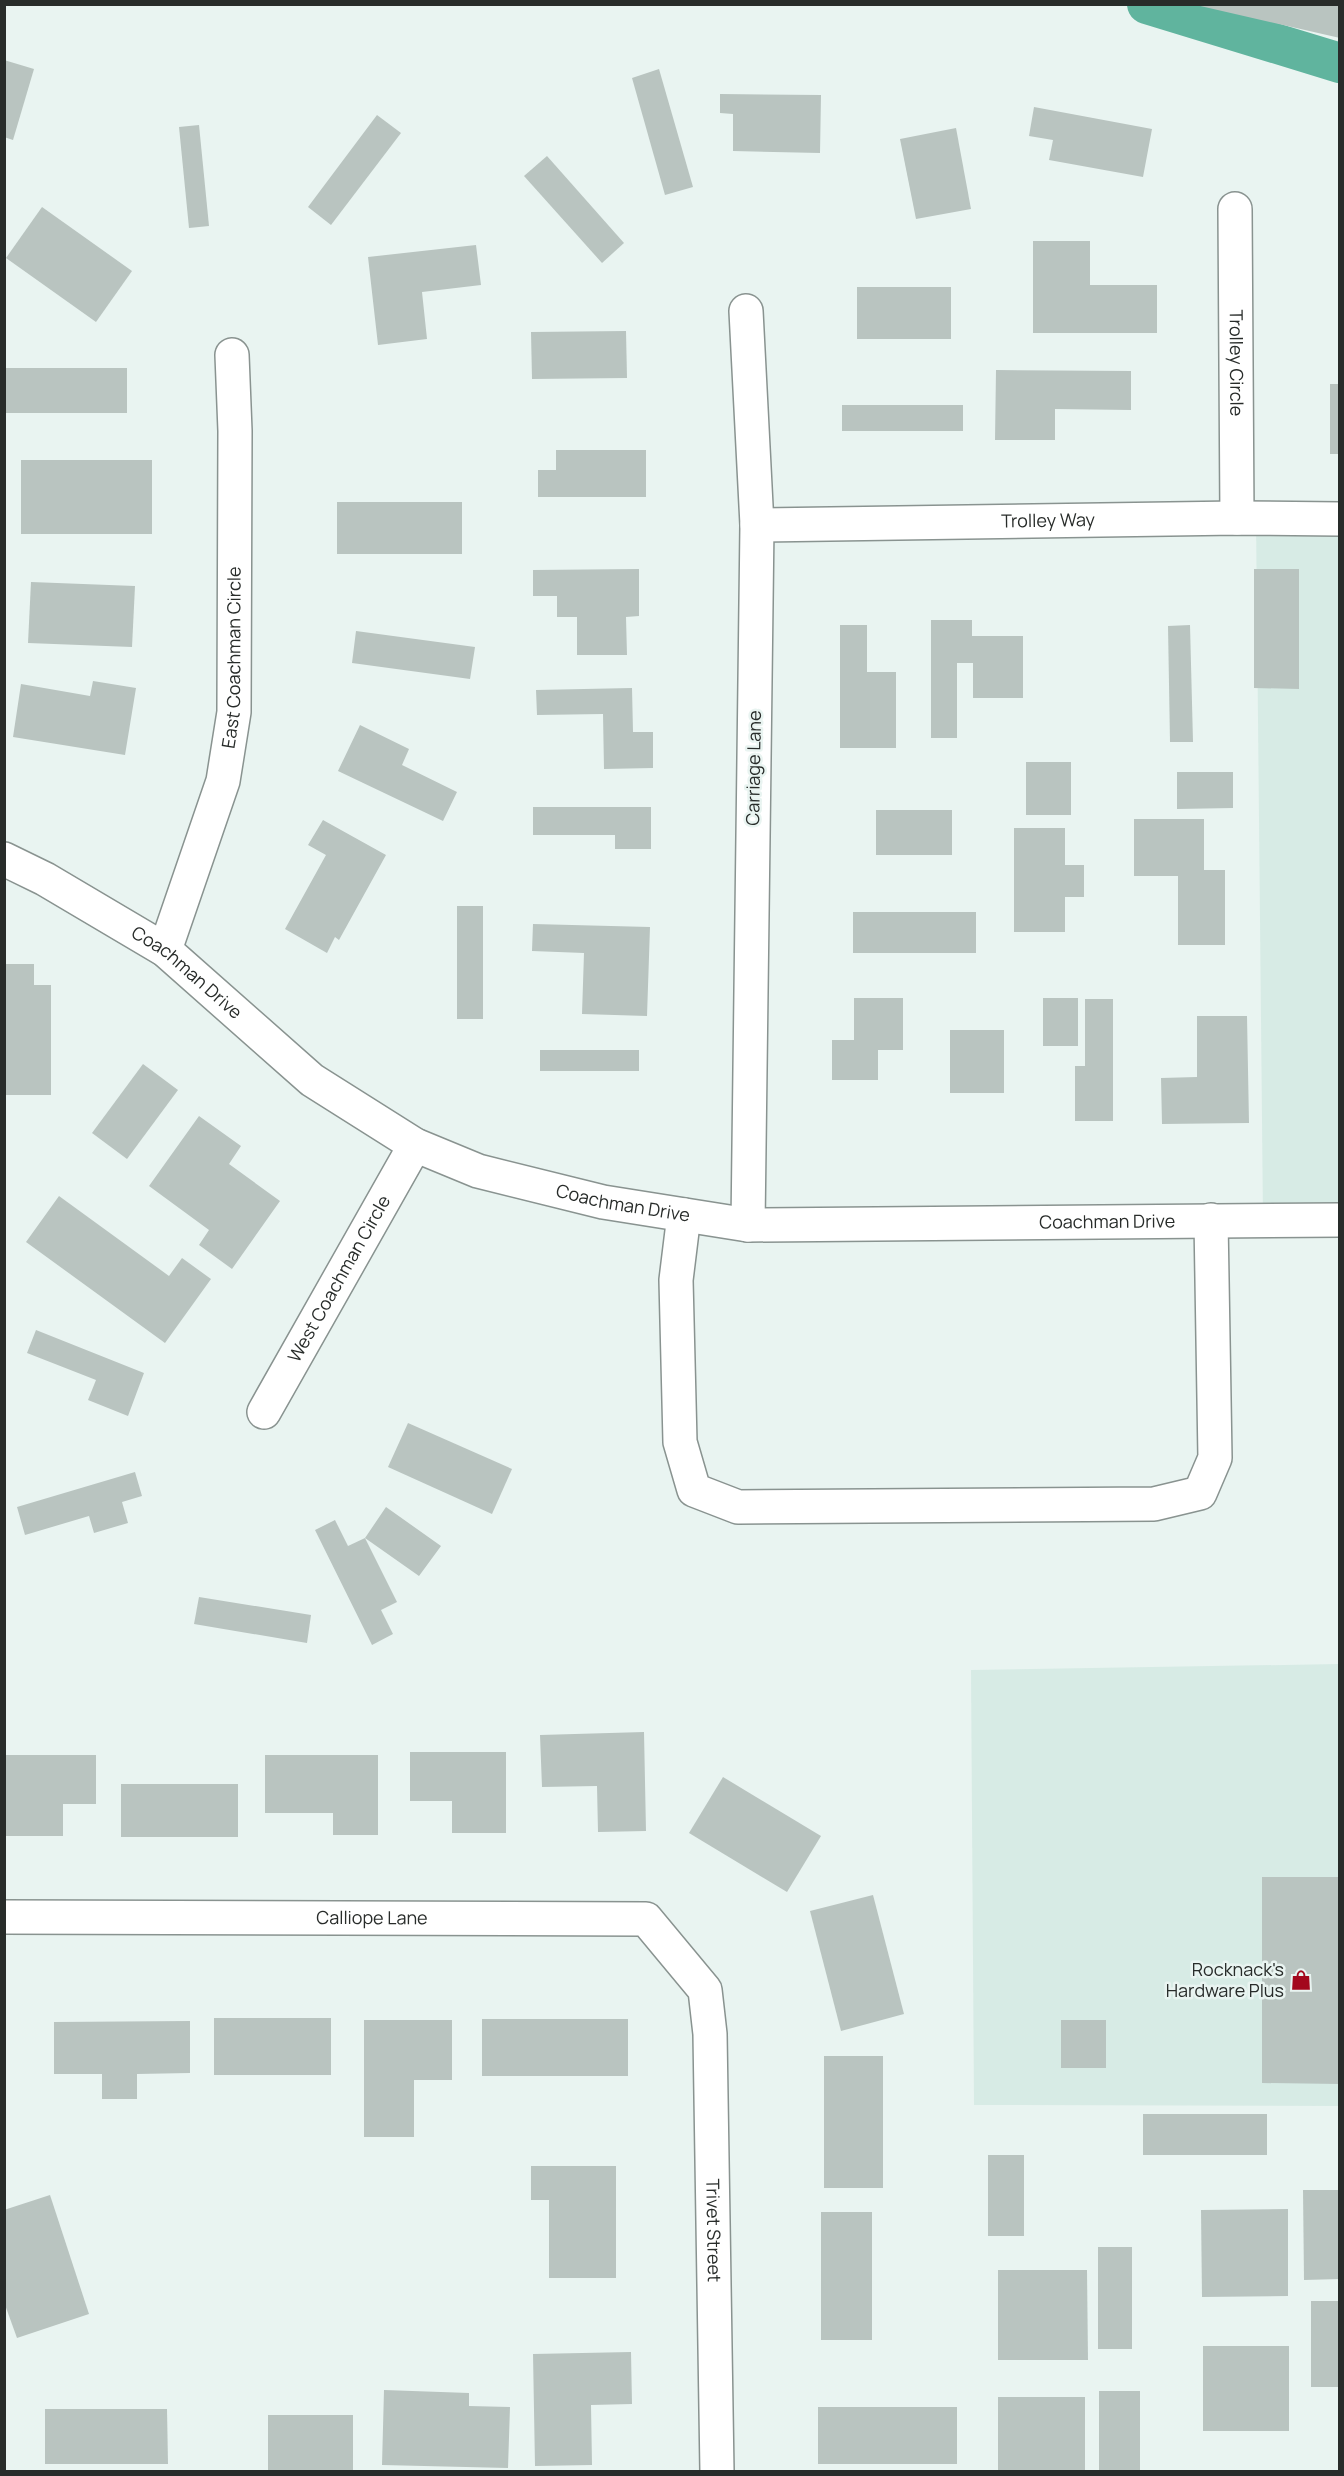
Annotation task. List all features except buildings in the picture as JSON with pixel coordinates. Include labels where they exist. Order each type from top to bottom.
[{"type":"street","name":"Trolley Circle","points":[[1235,208],[1237,518]]},
{"type":"street","name":"Carriage Lane","points":[[746,311],[757,525],[748,1225]]},
{"type":"street","name":"East Coachman Circle","points":[[165,950],[224,781],[234,712],[235,431],[232,355]]},
{"type":"street","name":"Trolley Way","points":[[757,525],[1237,518],[1340,519]]},
{"type":"street","name":"Coachman Drive","points":[[4,859],[45,879],[165,950],[312,1080],[415,1145],[478,1171],[603,1202],[748,1225],[1340,1220]]},
{"type":"street","name":"West Coachman Circle","points":[[264,1412],[415,1145]]},
{"type":"street","points":[[684,1215],[676,1280],[680,1442],[694,1490],[738,1507],[1154,1504],[1200,1493],[1215,1458],[1211,1220]]},
{"type":"street","name":"Calliope Lane","points":[[4,1917],[646,1919],[705,1989]]},
{"type":"street","name":"Trivet Street","points":[[705,1989],[710,2034],[717,2472]]},
{"type":"shaded area","points":[[1256,518],[1339,519],[1339,1220],[1263,1220]]},
{"type":"shaded area","points":[[1339,1664],[1339,2106],[974,2105],[971,1670]]},
{"type":"waterway","points":[[1147,4],[1340,63]]},
{"type":"place","name":"Rocknack's Hardware Plus","points":[[1301,1980]]}]
